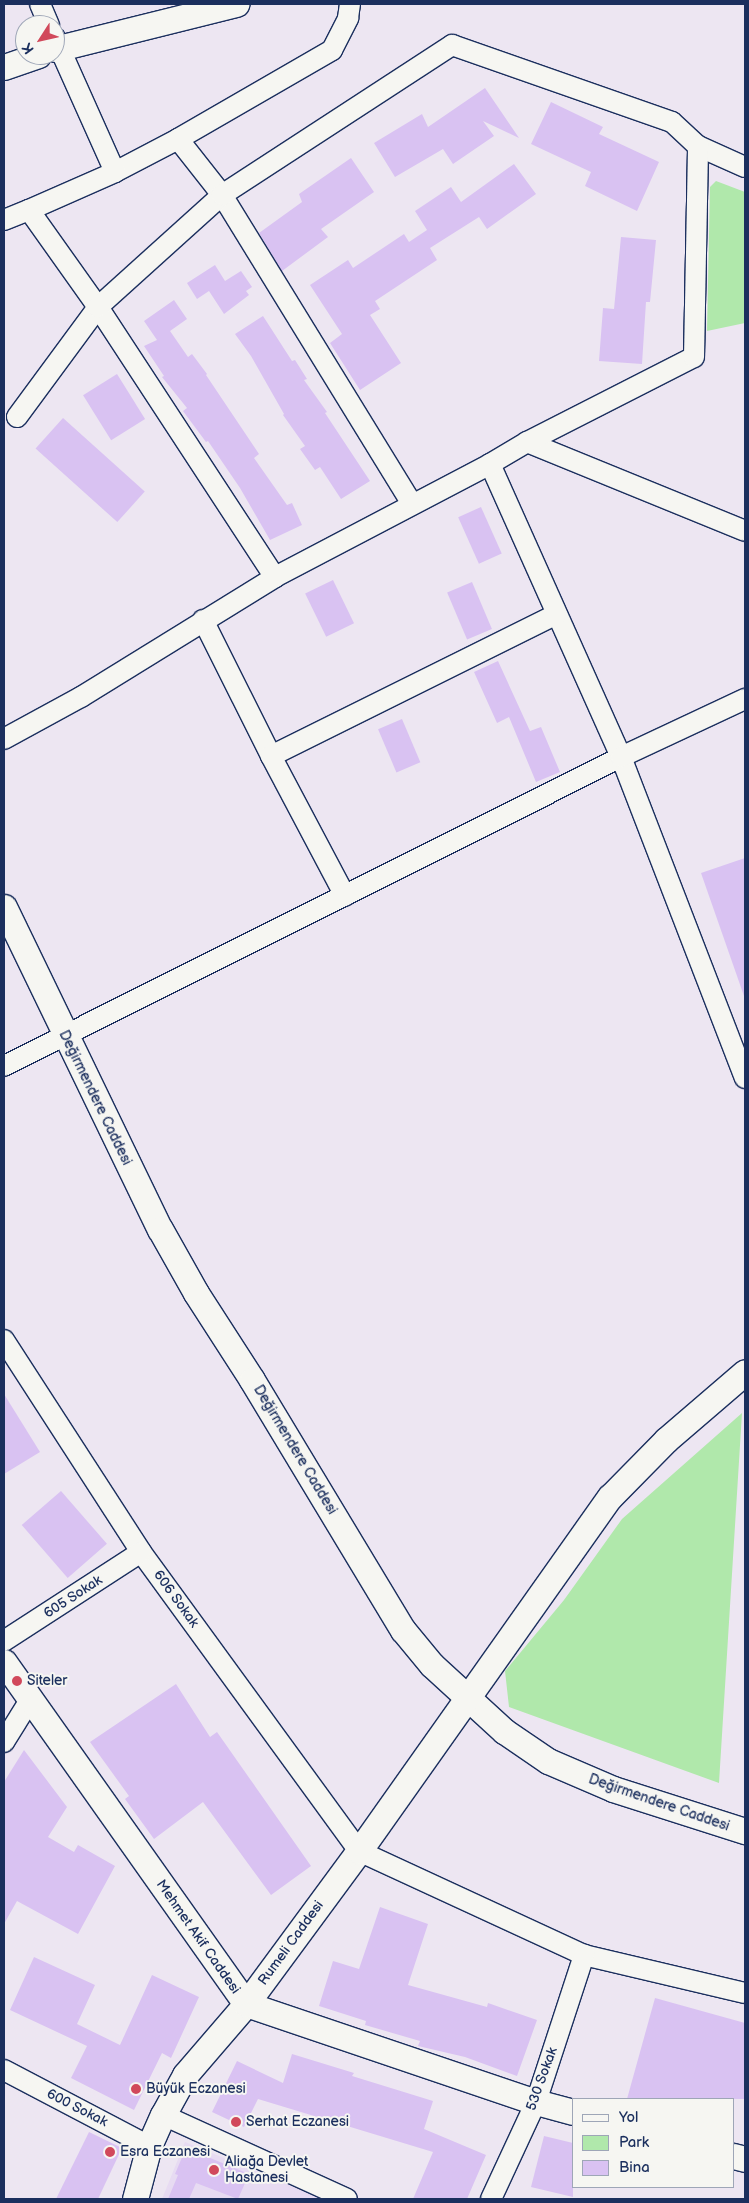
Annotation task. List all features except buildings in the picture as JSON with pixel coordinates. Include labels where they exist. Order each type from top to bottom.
[{"type":"street","points":[[65,44],[236,4]]},
{"type":"street","points":[[4,220],[115,172],[178,139],[332,50],[348,18],[350,4]]},
{"type":"street","points":[[17,417],[98,307],[222,195],[452,45],[672,122],[698,146],[745,167]]},
{"type":"street","points":[[61,65],[115,172]]},
{"type":"street","points":[[178,139],[222,195],[412,504]]},
{"type":"street","points":[[4,739],[81,697],[275,577],[490,464],[527,442],[694,357],[698,146]]},
{"type":"street","points":[[29,210],[98,307],[275,577]]},
{"type":"street","points":[[527,442],[745,531]]},
{"type":"street","points":[[490,464],[621,757],[745,1078]]},
{"type":"street","points":[[271,756],[557,614]]},
{"type":"street","points":[[203,620],[271,756],[345,896]]},
{"type":"street","points":[[4,1066],[621,757],[745,699]]},
{"type":"street","name":"Değirmendere Caddesi","points":[[4,907],[131,1172],[196,1293],[252,1380],[403,1630],[432,1665],[504,1731],[548,1761],[613,1790],[745,1831]]},
{"type":"street","name":"606 Sokak","points":[[4,1340],[141,1552],[359,1851]]},
{"type":"street","name":"Rumeli Caddesi","points":[[135,2199],[150,2146],[163,2115],[185,2075],[246,2004],[359,1851],[610,1497],[666,1440],[745,1372]]},
{"type":"street","name":"605 Sokak","points":[[4,1641],[141,1552]]},
{"type":"street","name":"Mehmet Akif Caddesi","points":[[4,1662],[246,2004],[536,2102],[572,2112]]},
{"type":"street","points":[[4,1742],[30,1700]]},
{"type":"street","points":[[359,1851],[584,1955],[745,1993]]},
{"type":"street","name":"530 Sokak","points":[[491,2199],[536,2102],[584,1955]]},
{"type":"street","name":"600 Sokak","points":[[4,2070],[150,2146]]},
{"type":"street","points":[[163,2115],[346,2199]]},
{"type":"shaded area","name":"Aliağa Devlet Hastanesi","points":[[185,2142],[323,2199],[162,2199]]},
{"type":"green space","points":[[716,181],[745,192],[745,323],[707,331],[710,187]]},
{"type":"green space","points":[[742,1413],[719,1783],[509,1707],[505,1671],[564,1600],[622,1519]]},
{"type":"place","name":"Siteler","points":[[17,1681]]},
{"type":"place","name":"Büyük Eczanesi","points":[[136,2089]]},
{"type":"place","name":"Serhat Eczanesi","points":[[236,2122]]},
{"type":"place","name":"Esra Eczanesi","points":[[110,2152]]},
{"type":"place","name":"Aliağa Devlet Hastanesi","points":[[214,2170]]}]
